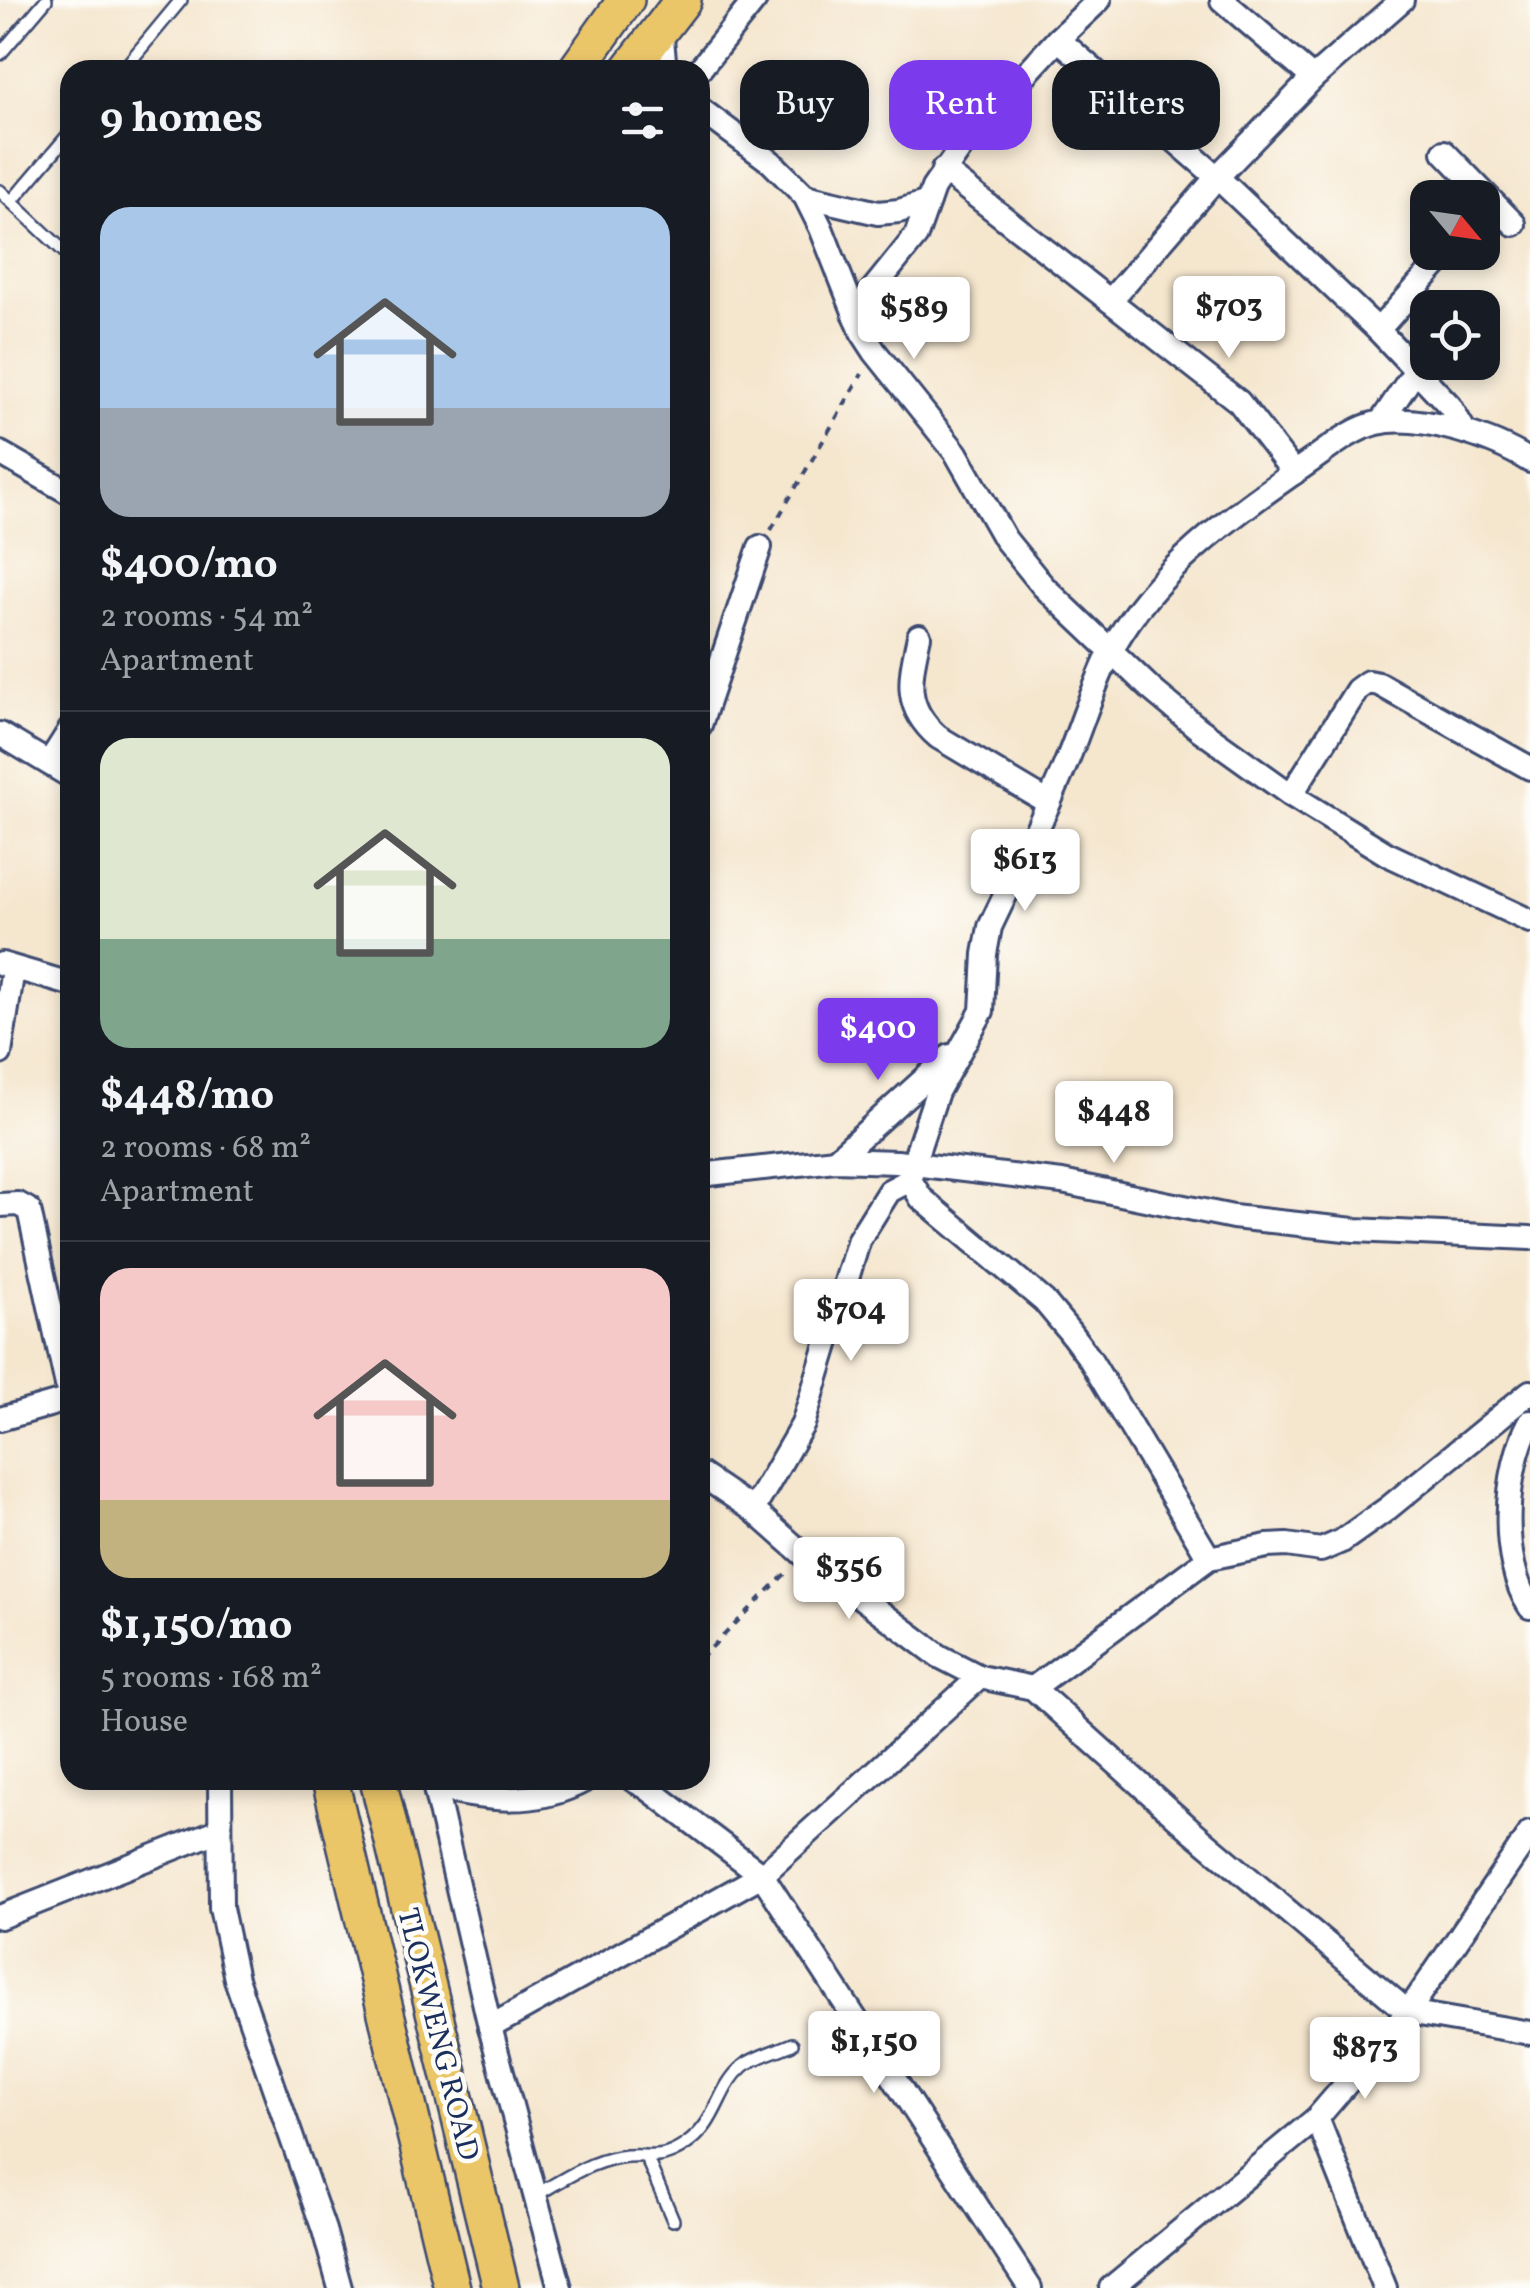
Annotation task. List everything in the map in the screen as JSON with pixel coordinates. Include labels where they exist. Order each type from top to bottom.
[{"type":"main road","points":[[583,60],[626,0]]},
{"type":"main road","points":[[637,60],[682,2]]},
{"type":"main road","name":"TLOKWENG ROAD","points":[[332,1790],[452,2288]]},
{"type":"main road","name":"TLOKWENG ROAD","points":[[380,1790],[501,2288]]},
{"type":"street","points":[[707,60],[755,0]]},
{"type":"street","points":[[854,312],[916,236],[943,170],[996,105],[1099,0]]},
{"type":"street","points":[[1222,0],[1313,78]]},
{"type":"street","points":[[1110,301],[1217,177],[1313,78],[1402,0]]},
{"type":"street","points":[[664,60],[662,38],[682,2]]},
{"type":"street","points":[[1058,40],[1217,177],[1410,364]]},
{"type":"street","points":[[710,117],[771,162],[805,196],[875,352],[956,453],[1005,539],[1043,586],[1152,690],[1291,795],[1387,854],[1530,922]]},
{"type":"street","points":[[1444,152],[1522,224]]},
{"type":"street","points":[[943,170],[1238,402],[1294,473]]},
{"type":"street","points":[[805,196],[878,213],[899,212],[928,202]]},
{"type":"street","points":[[1378,330],[1432,270]]},
{"type":"street","points":[[1381,422],[1410,379]]},
{"type":"street","points":[[1425,380],[1450,406],[1465,432]]},
{"type":"street","points":[[753,1510],[803,1424],[859,1238],[889,1191],[912,1172],[937,1092],[977,1025],[982,1011],[984,954],[990,927],[1048,803],[1112,649],[1141,604],[1176,564],[1215,531],[1348,436],[1381,422],[1465,432],[1504,444],[1530,461]]},
{"type":"street","points":[[0,453],[60,486]]},
{"type":"street","points":[[710,695],[760,547]]},
{"type":"street","points":[[920,636],[911,673],[912,698],[924,726],[1048,803]]},
{"type":"street","points":[[1291,795],[1357,690],[1368,682],[1380,684],[1530,768]]},
{"type":"street","points":[[0,734],[60,770]]},
{"type":"street","points":[[49,763],[60,746]]},
{"type":"street","points":[[0,1053],[6,966],[60,981]]},
{"type":"street","points":[[835,1160],[961,1048]]},
{"type":"street","points":[[710,1173],[835,1160],[912,1172],[1062,1182],[1233,1217],[1354,1230],[1530,1238]]},
{"type":"street","points":[[912,1172],[920,1198],[1044,1301],[1069,1331],[1090,1359],[1210,1558]]},
{"type":"street","points":[[0,1204],[18,1204],[29,1210],[60,1353]]},
{"type":"street","points":[[1033,1688],[1210,1558],[1267,1546],[1330,1548],[1387,1509],[1530,1392]]},
{"type":"street","points":[[0,1418],[60,1402]]},
{"type":"street","points":[[1530,1422],[1519,1452],[1508,1513],[1508,1539],[1518,1590],[1530,1607]]},
{"type":"street","points":[[710,1481],[939,1656],[980,1677],[1033,1688],[1192,1830],[1408,2012],[1530,2033]]},
{"type":"street","points":[[490,2027],[762,1875],[980,1677]]},
{"type":"street","points":[[220,1790],[221,1908],[236,1979],[324,2230],[340,2288]]},
{"type":"street","points":[[435,1790],[490,2027],[560,2288]]},
{"type":"street","points":[[460,1790],[503,1800],[540,1798],[560,1790]]},
{"type":"street","points":[[650,1790],[762,1875],[1030,2288]]},
{"type":"street","points":[[0,1917],[220,1830]]},
{"type":"street","points":[[1111,2288],[1317,2118],[1408,2012],[1530,1834]]},
{"type":"street","points":[[1317,2118],[1385,2288]]},
{"type":"lane","points":[[0,54],[46,0]]},
{"type":"lane","points":[[131,60],[182,0]]},
{"type":"lane","points":[[12,201],[60,145]]},
{"type":"lane","points":[[0,191],[60,247]]},
{"type":"lane","points":[[536,2195],[603,2161],[622,2156],[647,2159],[668,2155],[706,2129],[726,2089],[745,2064],[792,2044]]},
{"type":"lane","points":[[647,2159],[673,2220]]},
{"type":"path","points":[[760,547],[875,352]]},
{"type":"path","points":[[710,1649],[804,1555]]}]
